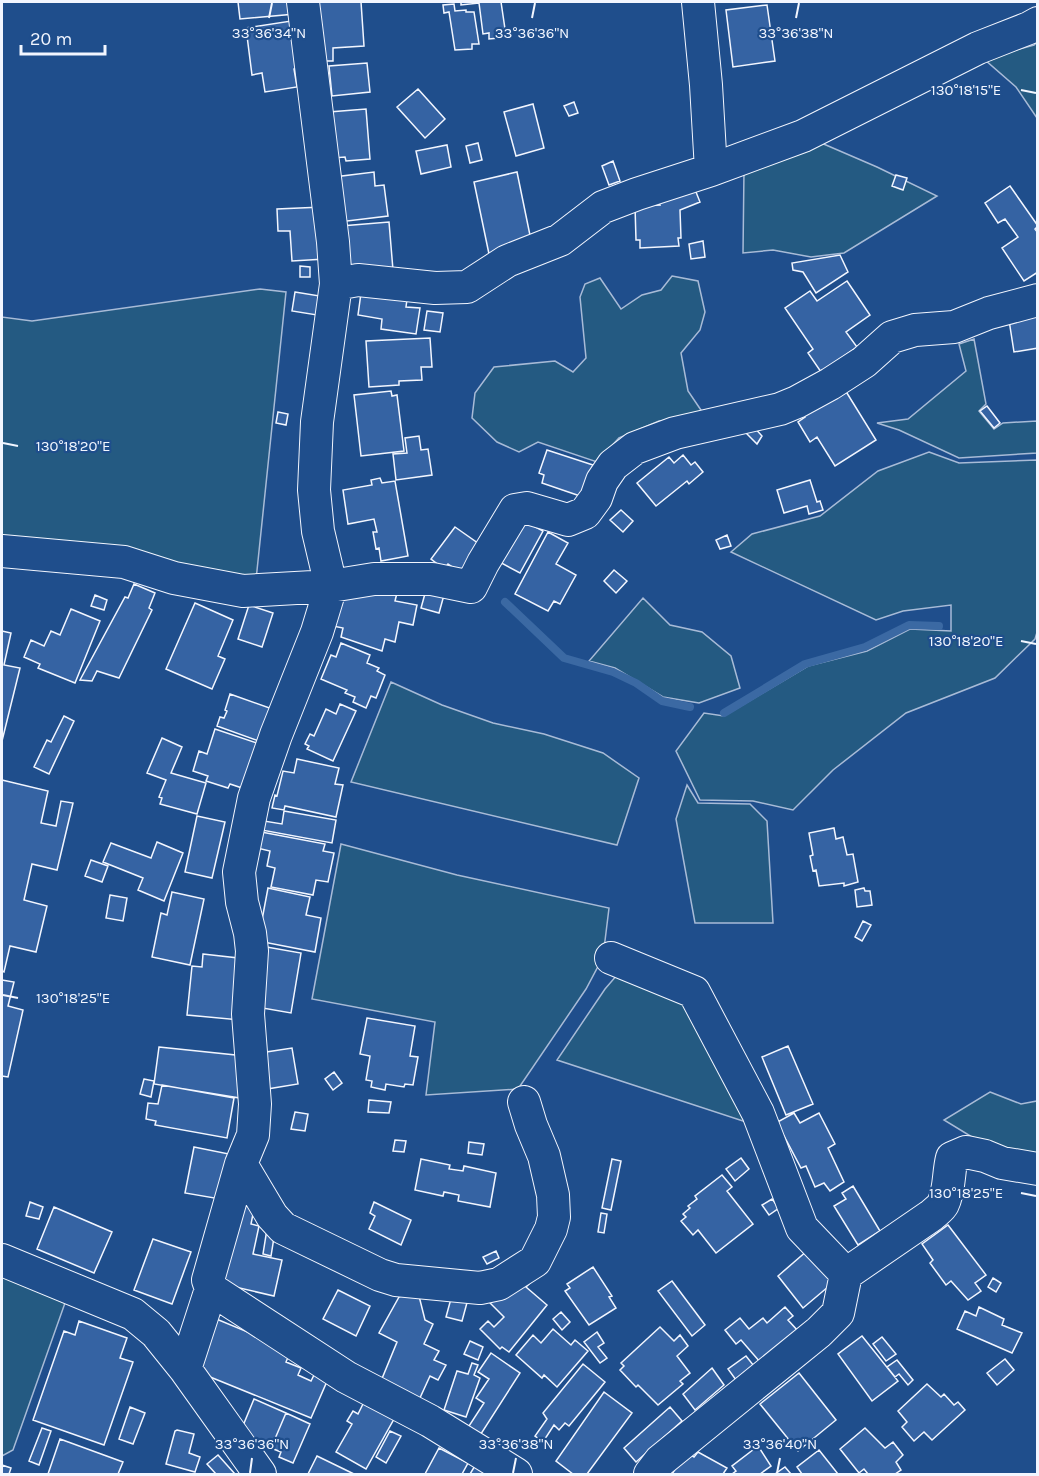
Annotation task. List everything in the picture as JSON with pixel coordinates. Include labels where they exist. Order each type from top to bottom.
[{"type":"street","points":[[185,1369],[211,1289],[208,1280],[241,1164],[253,1135],[255,1104],[248,1014],[252,951],[242,903],[239,872],[254,798],[317,632],[332,586],[318,531],[314,490],[317,422],[336,284],[333,242],[303,2]]},
{"type":"street","points":[[698,2],[711,170]]},
{"type":"street","points":[[336,284],[358,280],[435,288],[467,287],[507,261],[560,240],[603,207],[803,136],[978,48],[1038,23]]},
{"type":"street","points":[[2,551],[124,562],[174,578],[243,591],[332,586],[374,579],[432,579],[471,586],[515,510],[527,508],[568,520],[585,513],[596,498],[602,481],[613,465],[635,448],[675,433],[780,409],[797,402],[864,362],[892,337],[915,330],[954,327],[1038,300]]},
{"type":"street","points":[[611,958],[694,992],[758,1113],[802,1228],[846,1274]]},
{"type":"street","points":[[241,1164],[272,1216],[283,1228],[380,1275],[396,1280],[480,1288],[499,1284],[535,1261],[554,1216],[553,1195],[544,1156],[524,1102]]},
{"type":"street","points":[[650,1474],[660,1461],[819,1332],[838,1313],[846,1274],[933,1215],[943,1205],[952,1158],[966,1152],[1002,1163],[1038,1168]]},
{"type":"street","points":[[2,1260],[133,1314],[156,1333],[185,1369],[260,1474]]},
{"type":"street","points":[[211,1289],[346,1377],[430,1421],[516,1474]]},
{"type":"shaded area","points":[[1037,42],[1037,118],[1016,87],[984,59],[1034,45]]},
{"type":"shaded area","points":[[812,139],[937,196],[844,253],[811,257],[773,250],[743,253],[744,170]]},
{"type":"shaded area","points":[[672,276],[698,281],[705,312],[700,330],[681,353],[688,391],[705,416],[659,421],[619,438],[597,462],[538,442],[519,452],[497,442],[472,418],[475,393],[494,367],[555,361],[573,372],[586,358],[580,297],[585,284],[600,278],[621,309],[642,295],[661,290]]},
{"type":"shaded area","points":[[260,289],[286,292],[256,580],[2,541],[2,317],[32,321]]},
{"type":"shaded area","points":[[974,339],[986,404],[979,411],[994,429],[1003,423],[1037,421],[1037,453],[959,458],[899,430],[877,423],[908,419],[966,371],[959,344]]},
{"type":"shaded area","points":[[929,452],[959,463],[1037,460],[1038,629],[1035,639],[995,678],[906,713],[833,770],[793,810],[753,801],[700,800],[676,751],[704,713],[724,716],[808,666],[867,651],[910,629],[951,631],[951,605],[903,611],[876,620],[731,552],[752,534],[820,516],[878,471]]},
{"type":"shaded area","points":[[643,598],[670,625],[702,632],[731,656],[740,688],[699,703],[663,697],[615,668],[589,661]]},
{"type":"shaded area","points":[[391,682],[442,705],[493,723],[544,734],[603,753],[639,778],[617,845],[351,782]]},
{"type":"shaded area","points":[[687,785],[698,803],[750,804],[767,821],[773,923],[695,923],[676,819]]},
{"type":"shaded area","points":[[341,844],[457,875],[609,908],[603,957],[586,989],[518,1089],[426,1095],[435,1022],[312,999]]},
{"type":"shaded area","points":[[617,975],[685,996],[746,1122],[557,1060]]},
{"type":"shaded area","points":[[990,1092],[1021,1104],[1037,1101],[1037,1155],[990,1148],[944,1120]]},
{"type":"shaded area","points":[[2,1276],[65,1303],[13,1450],[2,1456]]},
{"type":"building","points":[[238,2],[294,2],[295,14],[240,19]]},
{"type":"building","points":[[316,2],[361,2],[364,46],[333,48],[333,61],[319,61]]},
{"type":"building","points":[[461,2],[501,2],[505,29],[498,31],[499,38],[489,39],[489,33],[483,34],[479,3],[461,5]]},
{"type":"building","points":[[454,4],[455,11],[474,12],[479,44],[472,44],[472,49],[455,50],[449,12],[444,13],[443,5]]},
{"type":"building","points":[[767,5],[775,61],[733,67],[726,10]]},
{"type":"building","points":[[291,21],[298,68],[294,69],[297,87],[265,92],[262,73],[252,75],[246,28]]},
{"type":"building","points":[[367,63],[370,92],[332,96],[329,66]]},
{"type":"building","points":[[418,89],[445,119],[425,138],[397,107]]},
{"type":"building","points":[[574,102],[578,113],[569,116],[564,106]]},
{"type":"building","points":[[533,104],[544,148],[516,156],[504,112]]},
{"type":"building","points":[[366,109],[370,159],[346,161],[345,157],[333,158],[329,112]]},
{"type":"building","points":[[478,143],[482,160],[470,163],[466,146]]},
{"type":"building","points":[[447,145],[451,167],[421,174],[416,151]]},
{"type":"building","points":[[613,161],[620,181],[609,185],[602,166]]},
{"type":"building","points":[[374,172],[375,186],[384,185],[388,216],[339,222],[334,177]]},
{"type":"building","points":[[517,172],[532,245],[489,254],[474,182]]},
{"type":"building","points":[[896,175],[907,178],[903,190],[892,186]]},
{"type":"building","points":[[692,182],[700,202],[680,210],[679,246],[640,248],[640,240],[636,240],[635,206],[660,205],[656,196]]},
{"type":"building","points":[[1010,186],[1038,226],[1035,229],[1038,233],[1038,272],[1024,281],[1002,248],[1018,237],[1005,219],[998,223],[985,203]]},
{"type":"building","points":[[322,207],[325,259],[292,261],[290,231],[278,231],[277,209]]},
{"type":"building","points":[[389,222],[393,270],[345,274],[341,226]]},
{"type":"building","points":[[703,241],[705,257],[691,259],[689,244]]},
{"type":"building","points":[[840,255],[848,272],[816,293],[803,272],[793,270],[792,263]]},
{"type":"building","points":[[300,266],[310,267],[310,277],[300,277]]},
{"type":"building","points":[[847,281],[870,315],[846,332],[857,347],[821,372],[808,353],[813,349],[785,308],[810,291],[817,301]]},
{"type":"building","points":[[362,286],[408,292],[406,307],[420,308],[416,334],[381,329],[382,319],[358,315]]},
{"type":"building","points":[[295,292],[326,297],[323,316],[292,311]]},
{"type":"building","points":[[427,311],[443,313],[440,332],[424,330]]},
{"type":"building","points":[[1038,315],[1038,348],[1014,352],[1009,320]]},
{"type":"building","points":[[430,338],[432,367],[421,367],[422,380],[399,381],[399,385],[369,387],[366,341]]},
{"type":"building","points":[[842,385],[876,440],[835,466],[817,437],[810,442],[798,422],[805,417],[801,411]]},
{"type":"building","points":[[391,391],[392,396],[397,395],[404,451],[361,456],[354,395]]},
{"type":"building","points":[[987,406],[1000,423],[994,428],[980,411]]},
{"type":"building","points":[[278,412],[288,414],[286,425],[276,423]]},
{"type":"building","points":[[753,426],[762,436],[757,444],[742,429]]},
{"type":"building","points":[[419,436],[421,450],[428,449],[432,475],[396,480],[393,454],[407,453],[405,438]]},
{"type":"building","points":[[547,450],[593,465],[583,497],[542,483],[544,475],[539,473]]},
{"type":"building","points":[[683,455],[691,465],[695,462],[703,472],[689,484],[687,481],[656,506],[637,483],[669,457],[674,463]]},
{"type":"building","points":[[380,478],[382,483],[395,481],[408,556],[381,561],[373,532],[377,532],[374,519],[348,524],[343,490],[372,485],[371,480]]},
{"type":"building","points":[[810,480],[817,502],[820,501],[823,510],[809,514],[807,506],[784,513],[777,490]]},
{"type":"building","points":[[621,510],[633,521],[623,532],[610,520]]},
{"type":"building","points":[[517,517],[543,531],[520,573],[494,559]]},
{"type":"building","points":[[455,527],[482,546],[464,575],[448,564],[444,569],[431,559]]},
{"type":"building","points":[[548,532],[568,543],[556,564],[576,575],[560,604],[554,601],[548,611],[515,594]]},
{"type":"building","points":[[727,535],[731,546],[720,549],[716,540]]},
{"type":"building","points":[[614,570],[627,581],[616,593],[604,581]]},
{"type":"building","points":[[134,584],[155,593],[149,608],[152,610],[119,678],[97,671],[92,681],[80,680],[125,597],[128,598]]},
{"type":"building","points":[[398,589],[395,601],[417,605],[413,625],[399,622],[395,642],[385,639],[382,651],[341,637],[343,628],[328,625],[335,590]]},
{"type":"building","points":[[426,590],[444,595],[439,613],[421,608]]},
{"type":"building","points":[[95,595],[107,600],[104,610],[91,606]]},
{"type":"building","points":[[195,603],[233,620],[218,656],[225,659],[212,689],[166,669]]},
{"type":"building","points":[[249,605],[273,613],[262,647],[238,639]]},
{"type":"building","points":[[71,609],[100,621],[75,683],[38,668],[40,664],[24,657],[31,640],[44,646],[51,631],[60,635]]},
{"type":"building","points":[[2,631],[11,633],[4,665],[20,668],[2,741]]},
{"type":"building","points":[[341,643],[370,655],[367,663],[379,668],[377,671],[385,675],[376,698],[371,696],[366,708],[353,702],[355,697],[345,693],[347,690],[321,679],[331,655],[336,657]]},
{"type":"building","points":[[230,694],[278,711],[267,744],[217,726],[220,717],[224,718],[227,711],[225,710]]},
{"type":"building","points":[[340,704],[356,711],[333,761],[307,749],[309,746],[305,744],[310,734],[314,736],[326,709],[336,714]]},
{"type":"building","points":[[64,716],[74,721],[49,774],[34,767],[47,740],[51,742]]},
{"type":"building","points":[[215,729],[266,746],[251,791],[230,784],[228,788],[206,781],[208,776],[193,771],[199,751],[207,754]]},
{"type":"building","points":[[162,738],[182,747],[171,773],[206,783],[197,814],[160,804],[162,798],[159,797],[166,780],[147,773]]},
{"type":"building","points":[[297,759],[339,768],[335,784],[343,785],[336,817],[285,806],[284,810],[272,808],[283,771],[294,773]]},
{"type":"building","points":[[2,780],[48,791],[41,823],[56,826],[61,801],[73,803],[57,870],[32,864],[24,900],[47,906],[36,952],[10,946],[4,972],[2,971]]},
{"type":"building","points":[[284,811],[336,820],[332,843],[256,829],[258,820],[282,824]]},
{"type":"building","points":[[197,816],[225,822],[212,878],[185,872]]},
{"type":"building","points":[[834,828],[836,839],[843,837],[847,855],[853,854],[858,882],[844,886],[844,883],[819,886],[810,856],[813,855],[809,833]]},
{"type":"building","points":[[256,831],[325,844],[323,851],[334,853],[328,882],[316,880],[313,895],[271,887],[275,868],[267,866],[270,851],[253,847]]},
{"type":"building","points":[[157,842],[183,853],[164,901],[138,890],[143,878],[103,862],[111,843],[151,858]]},
{"type":"building","points":[[91,860],[108,866],[102,882],[85,876]]},
{"type":"building","points":[[268,888],[310,897],[306,915],[321,918],[315,952],[258,941]]},
{"type":"building","points":[[864,888],[865,891],[870,891],[872,905],[857,907],[855,890]]},
{"type":"building","points":[[172,892],[204,899],[190,965],[152,957],[161,913],[167,915]]},
{"type":"building","points":[[110,895],[127,898],[123,921],[106,918]]},
{"type":"building","points":[[863,921],[871,925],[862,941],[855,937]]},
{"type":"building","points":[[261,946],[301,953],[291,1013],[251,1006]]},
{"type":"building","points":[[203,954],[247,959],[240,1020],[187,1015],[192,966],[202,967]]},
{"type":"building","points":[[2,980],[14,982],[8,1006],[23,1010],[8,1077],[2,1076]]},
{"type":"building","points":[[367,1018],[415,1026],[410,1056],[418,1057],[413,1085],[405,1084],[404,1087],[386,1084],[385,1090],[371,1087],[372,1081],[366,1080],[370,1056],[360,1054]]},
{"type":"building","points":[[788,1046],[813,1104],[786,1115],[762,1057]]},
{"type":"building","points":[[159,1047],[245,1056],[246,1099],[154,1084]]},
{"type":"building","points":[[292,1048],[298,1084],[261,1090],[260,1053]]},
{"type":"building","points":[[334,1072],[342,1083],[333,1090],[325,1079]]},
{"type":"building","points":[[144,1079],[154,1081],[151,1097],[140,1094]]},
{"type":"building","points":[[162,1085],[234,1098],[227,1138],[155,1125],[156,1121],[146,1119],[148,1103],[158,1104]]},
{"type":"building","points":[[369,1100],[391,1102],[389,1113],[368,1112]]},
{"type":"building","points":[[295,1112],[308,1114],[305,1131],[291,1129]]},
{"type":"building","points":[[794,1113],[800,1123],[819,1113],[835,1144],[828,1148],[844,1182],[830,1191],[824,1183],[815,1187],[806,1166],[801,1168],[784,1136],[779,1138],[772,1125]]},
{"type":"building","points":[[395,1140],[406,1141],[404,1152],[393,1151]]},
{"type":"building","points":[[469,1142],[484,1144],[482,1155],[468,1153]]},
{"type":"building","points":[[194,1147],[229,1154],[220,1199],[185,1193]]},
{"type":"building","points":[[741,1158],[749,1169],[735,1181],[726,1169]]},
{"type":"building","points":[[421,1159],[450,1165],[449,1169],[463,1171],[464,1166],[496,1173],[490,1207],[458,1201],[459,1195],[444,1192],[443,1196],[415,1190]]},
{"type":"building","points":[[612,1159],[621,1161],[611,1210],[602,1208]]},
{"type":"building","points":[[722,1175],[732,1187],[727,1191],[753,1224],[716,1253],[698,1230],[693,1235],[681,1221],[686,1217],[683,1214],[690,1208],[688,1206],[697,1199],[695,1196]]},
{"type":"building","points":[[853,1186],[880,1231],[858,1245],[834,1206],[846,1199],[842,1193]]},
{"type":"building","points":[[234,1199],[255,1204],[251,1224],[259,1226],[253,1254],[282,1260],[274,1296],[222,1284]]},
{"type":"building","points":[[772,1199],[779,1208],[769,1215],[762,1205]]},
{"type":"building","points":[[30,1202],[43,1207],[39,1219],[26,1216]]},
{"type":"building","points":[[374,1202],[411,1220],[401,1245],[369,1229],[375,1216],[370,1213]]},
{"type":"building","points":[[54,1207],[112,1232],[94,1273],[37,1249]]},
{"type":"building","points":[[601,1213],[607,1214],[604,1233],[598,1232]]},
{"type":"building","points":[[948,1225],[986,1275],[975,1283],[981,1291],[968,1300],[951,1281],[946,1285],[930,1263],[933,1260],[922,1244]]},
{"type":"building","points":[[267,1229],[275,1231],[271,1256],[263,1254]]},
{"type":"building","points":[[153,1239],[191,1252],[172,1304],[134,1290]]},
{"type":"building","points":[[808,1250],[835,1281],[803,1308],[778,1276]]},
{"type":"building","points":[[496,1251],[499,1258],[487,1264],[483,1257]]},
{"type":"building","points":[[593,1267],[612,1296],[609,1297],[616,1308],[589,1325],[565,1291],[570,1288],[567,1284]]},
{"type":"building","points":[[993,1278],[1001,1283],[996,1292],[988,1287]]},
{"type":"building","points":[[672,1281],[705,1325],[692,1336],[658,1291]]},
{"type":"building","points":[[524,1282],[530,1283],[526,1287],[547,1305],[509,1352],[502,1347],[500,1349],[480,1329],[488,1321],[494,1327],[504,1317],[490,1303]]},
{"type":"building","points":[[417,1288],[425,1320],[433,1324],[424,1344],[439,1351],[434,1360],[446,1365],[438,1380],[430,1376],[419,1400],[381,1381],[397,1342],[379,1333],[399,1297]]},
{"type":"building","points":[[338,1290],[370,1306],[356,1336],[323,1319]]},
{"type":"building","points":[[452,1295],[468,1299],[462,1321],[446,1317]]},
{"type":"building","points":[[785,1307],[793,1316],[788,1320],[798,1331],[760,1362],[741,1340],[736,1344],[725,1330],[740,1318],[749,1329],[763,1318],[767,1323]]},
{"type":"building","points":[[979,1307],[1004,1319],[1002,1325],[1022,1333],[1012,1353],[957,1329],[965,1311],[976,1316]]},
{"type":"building","points":[[561,1312],[570,1322],[562,1330],[553,1319]]},
{"type":"building","points":[[214,1318],[291,1350],[286,1362],[301,1368],[298,1375],[311,1381],[315,1373],[328,1379],[311,1418],[193,1370]]},
{"type":"building","points":[[79,1321],[127,1338],[120,1358],[133,1362],[104,1445],[33,1420],[64,1331],[75,1335]]},
{"type":"building","points":[[660,1327],[674,1341],[680,1335],[688,1346],[677,1356],[690,1373],[680,1381],[683,1384],[658,1405],[620,1370],[624,1366],[621,1363]]},
{"type":"building","points":[[553,1329],[571,1345],[575,1340],[588,1351],[557,1387],[544,1375],[542,1378],[516,1355],[533,1335],[541,1343]]},
{"type":"building","points":[[597,1332],[604,1343],[598,1347],[607,1358],[600,1363],[584,1342]]},
{"type":"building","points":[[862,1336],[898,1381],[872,1401],[838,1354]]},
{"type":"building","points":[[882,1337],[896,1354],[886,1361],[873,1344]]},
{"type":"building","points":[[470,1341],[483,1347],[478,1360],[464,1354]]},
{"type":"building","points":[[491,1353],[520,1373],[479,1437],[467,1429],[484,1403],[476,1398],[489,1379],[478,1372]]},
{"type":"building","points":[[746,1356],[754,1366],[736,1380],[728,1369]]},
{"type":"building","points":[[1005,1359],[1014,1370],[997,1385],[987,1373]]},
{"type":"building","points":[[897,1360],[913,1380],[908,1385],[899,1374],[895,1377],[887,1367]]},
{"type":"building","points":[[472,1363],[478,1365],[474,1375],[480,1378],[466,1417],[444,1410],[457,1371],[468,1374]]},
{"type":"building","points":[[583,1364],[605,1382],[569,1426],[565,1423],[559,1430],[554,1425],[543,1442],[535,1436],[547,1419],[543,1413]]},
{"type":"building","points":[[712,1368],[724,1385],[695,1410],[683,1394]]},
{"type":"building","points":[[799,1373],[836,1420],[798,1451],[760,1404]]},
{"type":"building","points":[[927,1384],[941,1397],[944,1394],[954,1405],[958,1402],[965,1410],[932,1440],[924,1432],[914,1441],[902,1427],[907,1422],[898,1411]]},
{"type":"building","points":[[604,1392],[632,1413],[587,1474],[573,1474],[556,1461]]},
{"type":"building","points":[[254,1399],[286,1413],[271,1448],[240,1433]]},
{"type":"building","points":[[364,1402],[394,1419],[366,1469],[336,1452],[352,1424],[347,1421],[353,1411],[358,1414]]},
{"type":"building","points":[[130,1407],[145,1413],[133,1444],[119,1439]]},
{"type":"building","points":[[670,1407],[682,1421],[636,1462],[624,1448]]},
{"type":"building","points":[[286,1413],[310,1424],[293,1463],[279,1457],[281,1452],[271,1448]]},
{"type":"building","points":[[42,1428],[51,1431],[39,1465],[29,1461]]},
{"type":"building","points":[[865,1428],[885,1448],[893,1442],[903,1455],[896,1462],[901,1470],[895,1474],[868,1474],[864,1469],[859,1473],[840,1449]]},
{"type":"building","points":[[177,1430],[194,1434],[189,1453],[200,1457],[195,1472],[166,1464]]},
{"type":"building","points":[[390,1431],[401,1436],[386,1463],[376,1457]]},
{"type":"building","points":[[60,1439],[123,1462],[118,1474],[48,1474]]},
{"type":"building","points":[[758,1446],[771,1466],[760,1474],[732,1474],[736,1471],[732,1466]]},
{"type":"building","points":[[439,1448],[468,1463],[462,1474],[425,1474]]},
{"type":"building","points":[[819,1450],[838,1474],[802,1474],[797,1467]]},
{"type":"building","points":[[686,1452],[694,1457],[698,1452],[727,1468],[723,1474],[672,1474]]},
{"type":"building","points":[[218,1455],[235,1474],[216,1474],[207,1464]]},
{"type":"building","points":[[317,1456],[354,1474],[308,1474]]},
{"type":"building","points":[[476,1464],[494,1474],[470,1474]]},
{"type":"building","points":[[2,1465],[11,1468],[9,1474],[2,1474]]},
{"type":"building","points":[[785,1467],[791,1474],[775,1474]]},
{"type":"waterway","points":[[505,602],[564,658],[613,672],[636,683],[662,701],[690,707]]},
{"type":"waterway","points":[[724,713],[805,664],[865,647],[909,625],[939,626]]}]
